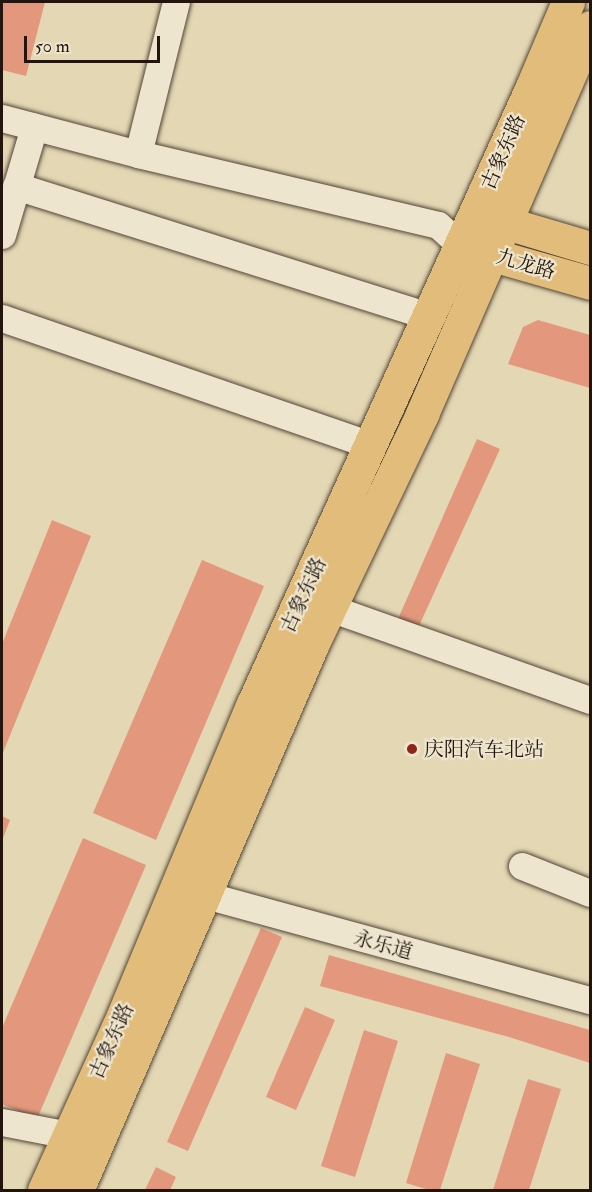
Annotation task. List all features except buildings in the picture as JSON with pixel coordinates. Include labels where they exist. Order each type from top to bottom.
[{"type":"main road","name":"古象东路","points":[[77,1191],[194,884],[252,706],[461,246],[568,2]]},
{"type":"main road","name":"古象东路","points":[[44,1191],[69,1135],[330,608],[422,414],[591,27]]},
{"type":"main road","name":"九龙路","points":[[475,214],[591,248]]},
{"type":"main road","name":"九龙路","points":[[461,246],[591,283]]},
{"type":"street","points":[[138,154],[176,2]]},
{"type":"street","points":[[2,118],[138,154],[438,225],[461,246]]},
{"type":"street","points":[[2,235],[34,127]]},
{"type":"street","points":[[16,186],[429,316]]},
{"type":"street","points":[[2,318],[371,445]]},
{"type":"street","points":[[330,608],[591,700]]},
{"type":"street","points":[[522,866],[591,893]]},
{"type":"street","name":"永乐道","points":[[194,884],[591,984]]},
{"type":"street","name":"永乐道","points":[[194,884],[591,1000]]},
{"type":"street","points":[[2,1122],[69,1135]]},
{"type":"place","name":"庆阳汽车北站","points":[[412,749]]}]
